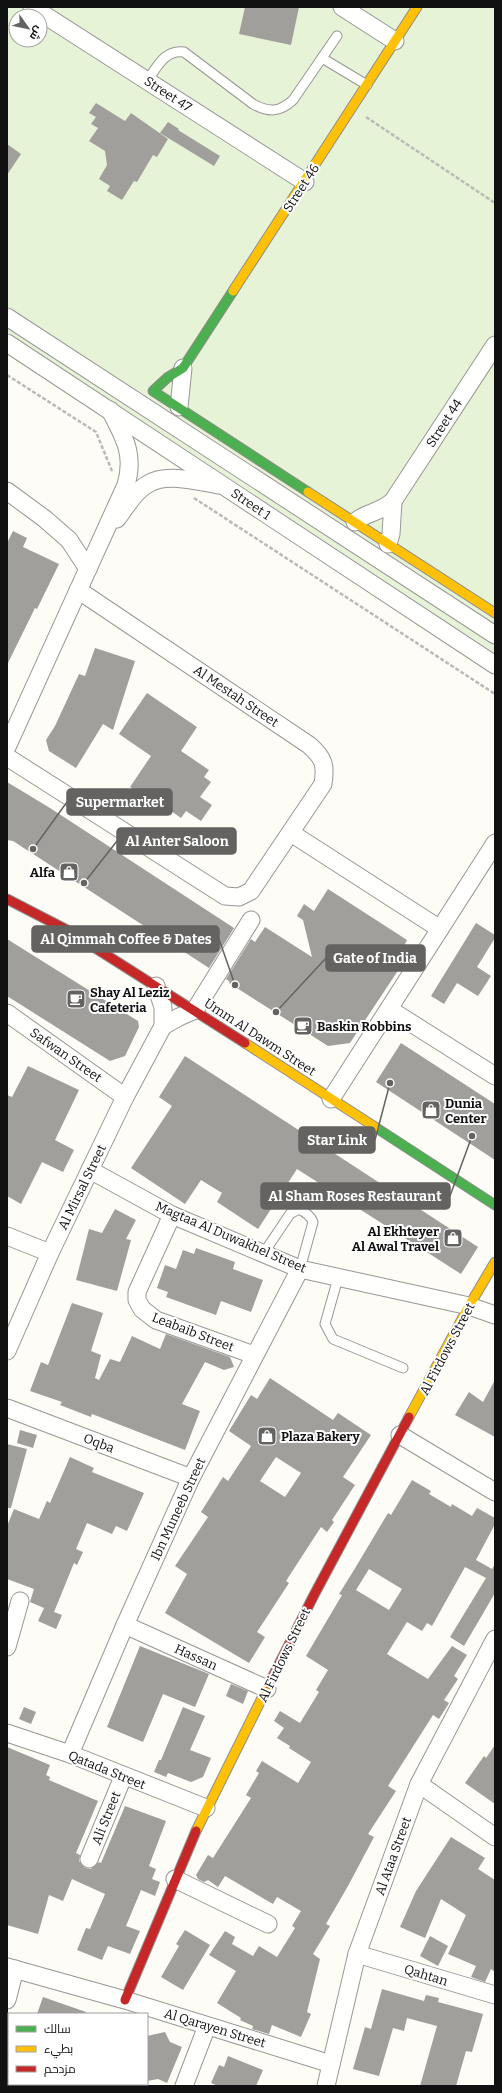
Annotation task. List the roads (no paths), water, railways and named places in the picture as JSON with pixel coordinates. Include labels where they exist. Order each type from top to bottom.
[{"type":"street","name":"Street 47","points":[[32,7],[305,182]]},
{"type":"street","points":[[342,7],[395,42]]},
{"type":"street","name":"Street 46","points":[[183,368],[179,407],[153,391],[167,378],[183,368],[305,182],[417,7]]},
{"type":"street","name":"Street 1","points":[[7,317],[495,635]]},
{"type":"street","name":"Street 1","points":[[7,343],[495,665]]},
{"type":"street","name":"Street 44","points":[[355,522],[362,517],[381,510],[393,501],[495,344]]},
{"type":"street","points":[[7,354],[27,364],[43,368]]},
{"type":"street","points":[[179,407],[495,614]]},
{"type":"street","points":[[7,747],[126,485],[129,473],[129,449],[110,410]]},
{"type":"street","points":[[105,533],[137,493],[148,484],[166,478],[224,486]]},
{"type":"street","points":[[7,491],[45,519],[69,540],[88,569]]},
{"type":"street","name":"Street 44","points":[[388,544],[391,534],[393,501]]},
{"type":"street","name":"Al Mestah Street","points":[[7,757],[225,896],[239,897],[251,891],[323,784],[325,770],[320,755],[309,746],[78,590]]},
{"type":"street","points":[[291,833],[440,928]]},
{"type":"street","points":[[331,1099],[440,928],[492,853]]},
{"type":"street","name":"Umm Al Dawm Street","points":[[7,899],[44,917],[195,1010],[495,1205]]},
{"type":"street","points":[[163,1026],[195,1010],[251,920]]},
{"type":"street","name":"Al Mirsal Street","points":[[7,1351],[50,1253],[125,1097],[163,1026],[163,1007],[156,986]]},
{"type":"street","points":[[389,1009],[495,1076]]},
{"type":"street","name":"Safwan Street","points":[[7,1013],[125,1097]]},
{"type":"street","name":"Magtaa Al Duwakhel Street","points":[[90,1170],[172,1215],[300,1269],[469,1306],[495,1315]]},
{"type":"street","name":"Leabaib Street","points":[[172,1215],[137,1292],[137,1300],[142,1309],[156,1320],[254,1355]]},
{"type":"street","points":[[7,1236],[50,1253]]},
{"type":"street","name":"Al Firdows Street","points":[[125,2000],[206,1808],[314,1595],[469,1306],[495,1262]]},
{"type":"street","name":"Ibn Muneeb Street","points":[[70,1754],[125,1625],[191,1478],[300,1269]]},
{"type":"street","name":"Oqba","points":[[7,1408],[191,1478]]},
{"type":"street","points":[[400,1435],[495,1492]]},
{"type":"street","points":[[7,1647],[20,1601]]},
{"type":"street","name":"Hassan","points":[[125,1625],[267,1689]]},
{"type":"street","name":"Al Ataa Street","points":[[326,2086],[357,1954],[419,1784],[495,1639]]},
{"type":"street","name":"Qatada Street","points":[[7,1732],[70,1754],[206,1808]]},
{"type":"street","name":"Ali Street","points":[[89,1858],[123,1776]]},
{"type":"street","points":[[419,1784],[495,1837]]},
{"type":"street","points":[[175,1879],[268,1924]]},
{"type":"street","name":"Qahtan","points":[[357,1954],[495,1995]]},
{"type":"street","points":[[7,2000],[11,1968]]},
{"type":"street","name":"Al Qarayen Street","points":[[11,1968],[125,2000],[331,2064]]},
{"type":"street","points":[[184,2086],[207,2026]]},
{"type":"lane","points":[[147,81],[169,53],[176,51],[184,52],[253,104],[263,110],[274,111],[285,108],[293,100],[337,36]]},
{"type":"lane","points":[[322,58],[367,85]]},
{"type":"lane","points":[[263,1254],[290,1214],[299,1209],[310,1216],[313,1222],[300,1269]]},
{"type":"lane","points":[[338,1278],[325,1324],[333,1339],[403,1368]]},
{"type":"place","name":"Supermarket","points":[[33,849]]},
{"type":"place","name":"Alfa","points":[[69,872]]},
{"type":"place","name":"Al Anter Saloon","points":[[84,883]]},
{"type":"place","name":"Al Qimmah Coffee & Dates","points":[[235,985]]},
{"type":"place","name":"Shay Al Leziz Cafeteria","points":[[76,999]]},
{"type":"place","name":"Gate of India","points":[[276,1012]]},
{"type":"place","name":"Baskin Robbins","points":[[303,1026]]},
{"type":"place","name":"Star Link","points":[[390,1083]]},
{"type":"place","name":"Dunia Center","points":[[431,1110]]},
{"type":"place","name":"Al Sham Roses Restaurant","points":[[472,1136]]},
{"type":"place","name":"Al Ekhteyer Al Awal Travel","points":[[453,1238]]},
{"type":"place","name":"Plaza Bakery","points":[[267,1436]]}]
